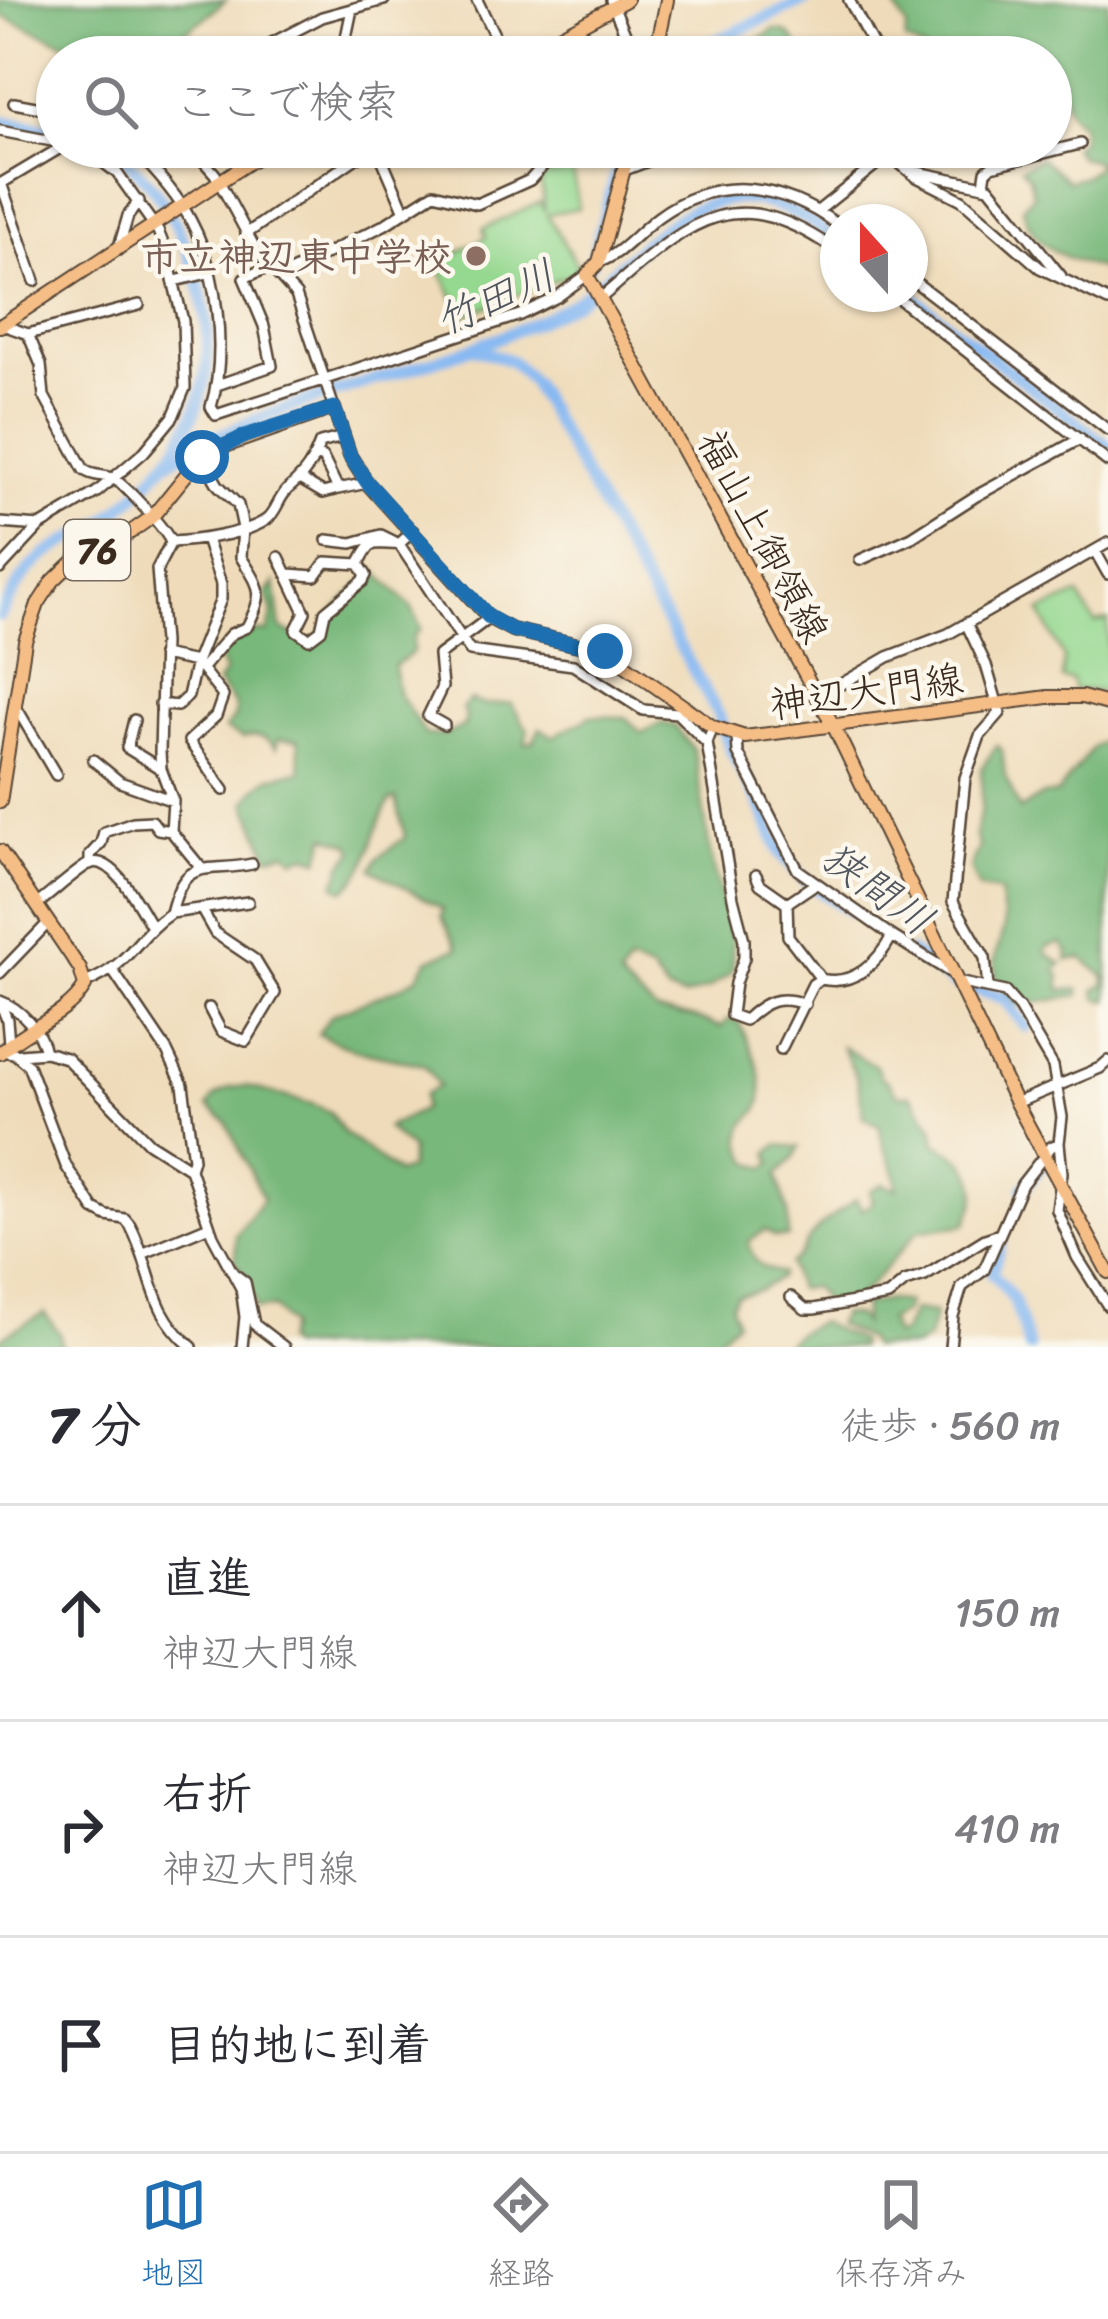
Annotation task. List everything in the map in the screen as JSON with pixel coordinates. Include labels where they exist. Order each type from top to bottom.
[{"type":"main road","points":[[659,36],[667,0]]},
{"type":"main road","points":[[557,36],[617,2]]},
{"type":"main road","points":[[1,325],[241,168]]},
{"type":"main road","points":[[588,277],[598,262],[623,168]]},
{"type":"main road","name":"福山上御領線","points":[[588,277],[834,727],[1016,1103],[1050,1155],[1058,1186],[1108,1272]]},
{"type":"main road","points":[[334,406],[343,437],[367,482],[489,617],[512,630],[605,651],[725,732]]},
{"type":"main road","name":"76","points":[[0,802],[29,624],[53,581],[80,556],[118,542],[150,516],[202,457],[245,436],[334,406]]},
{"type":"main road","name":"神辺大門線","points":[[725,732],[788,734],[1067,696],[1108,704]]},
{"type":"main road","points":[[0,851],[85,983],[68,1007],[32,1027],[6,1050]]},
{"type":"street","points":[[285,36],[322,17],[384,0]]},
{"type":"street","points":[[477,0],[495,36]]},
{"type":"street","points":[[848,0],[868,36]]},
{"type":"street","points":[[617,2],[628,36]]},
{"type":"street","points":[[346,36],[352,8]]},
{"type":"street","points":[[14,103],[36,107]]},
{"type":"street","points":[[0,131],[36,140]]},
{"type":"street","points":[[1072,146],[1080,144]]},
{"type":"street","points":[[35,281],[0,184],[36,162]]},
{"type":"street","points":[[0,569],[40,526],[114,479],[157,437],[183,396],[187,355],[177,280],[156,225],[110,168]]},
{"type":"street","points":[[149,168],[195,229],[207,273],[218,325],[217,385],[211,407],[216,415],[520,315],[588,277]]},
{"type":"street","points":[[208,168],[246,233],[298,302],[334,406]]},
{"type":"street","points":[[246,233],[344,168]]},
{"type":"street","points":[[385,168],[405,212]]},
{"type":"street","points":[[280,277],[439,192],[477,204],[530,180],[541,168]]},
{"type":"street","points":[[622,171],[630,168]]},
{"type":"street","points":[[598,262],[689,198],[734,186],[760,188],[818,211],[865,168]]},
{"type":"street","points":[[905,168],[962,200],[1021,255],[1108,301]]},
{"type":"street","points":[[984,185],[990,168]]},
{"type":"street","points":[[908,170],[984,185],[1004,203],[1063,280]]},
{"type":"street","points":[[118,250],[128,215],[140,201]]},
{"type":"street","points":[[602,296],[672,235],[706,219],[753,214],[791,224],[820,241]]},
{"type":"street","points":[[660,216],[672,235]]},
{"type":"street","points":[[217,385],[272,366],[264,326],[244,278],[269,267]]},
{"type":"street","points":[[177,280],[207,273]]},
{"type":"street","points":[[928,292],[1108,430]]},
{"type":"street","points":[[1,325],[28,334],[139,305]]},
{"type":"street","points":[[916,312],[1108,462]]},
{"type":"street","points":[[28,334],[41,364],[44,396],[84,470],[90,476],[114,479],[165,529],[171,542]]},
{"type":"street","points":[[171,542],[206,538],[270,518],[317,456],[320,442],[343,437]]},
{"type":"street","points":[[860,560],[912,537],[1080,439]]},
{"type":"street","points":[[317,456],[323,458],[338,489]]},
{"type":"street","points":[[199,665],[231,634],[247,627],[259,598],[259,580],[241,557],[244,528],[235,500],[218,485],[202,457]]},
{"type":"street","points":[[301,480],[323,494],[367,482]]},
{"type":"street","points":[[0,524],[40,526]]},
{"type":"street","points":[[399,544],[413,531]]},
{"type":"street","points":[[327,540],[352,543],[381,535],[399,544],[460,640],[475,652],[573,665],[644,710],[677,713],[707,743],[735,912],[744,940],[731,1015],[745,1020],[762,1004],[779,998],[805,1004]]},
{"type":"street","points":[[160,704],[177,706],[188,696],[222,592],[206,538]]},
{"type":"street","points":[[171,542],[158,569],[161,769],[173,802],[171,831]]},
{"type":"street","points":[[818,698],[888,657],[948,634],[1108,543]]},
{"type":"street","points":[[358,564],[370,544],[399,544]]},
{"type":"street","points":[[1095,551],[1108,574]]},
{"type":"street","points":[[280,557],[305,612],[296,630],[310,640],[321,630],[325,612],[366,575],[358,564],[331,561],[315,576],[290,574]]},
{"type":"street","points":[[422,576],[441,562]]},
{"type":"street","points":[[444,725],[428,716],[442,687],[439,656],[489,617]]},
{"type":"street","points":[[965,622],[1000,713],[980,736],[965,778],[953,902],[985,958],[988,987]]},
{"type":"street","points":[[162,655],[199,665],[223,696],[222,704],[189,742],[224,790]]},
{"type":"street","points":[[13,703],[56,775]]},
{"type":"street","points":[[134,720],[128,748],[161,769]]},
{"type":"street","points":[[707,743],[725,732],[792,861],[812,886],[957,982],[1005,992],[1053,1066],[1062,1117],[1050,1155],[1018,1190],[984,1270],[962,1287],[950,1347]]},
{"type":"street","points":[[93,760],[120,782],[173,802]]},
{"type":"street","points":[[90,864],[90,855],[104,832],[152,821],[158,829],[171,831],[202,869]]},
{"type":"street","points":[[36,904],[90,864],[115,869],[152,927]]},
{"type":"street","points":[[171,914],[178,884],[202,869],[252,865]]},
{"type":"street","points":[[756,875],[760,884],[787,902]]},
{"type":"street","points":[[787,902],[812,886]]},
{"type":"street","points":[[85,983],[112,971],[152,927],[171,914],[248,902]]},
{"type":"street","points":[[787,902],[788,936],[821,979]]},
{"type":"street","points":[[203,912],[215,933],[249,953],[275,992],[246,1041],[220,1031],[209,1008]]},
{"type":"street","points":[[0,973],[49,922]]},
{"type":"street","points":[[782,1049],[814,984],[871,967],[890,939]]},
{"type":"street","points":[[112,971],[167,1051],[183,1085],[193,1159],[190,1169],[209,1226],[241,1288],[242,1347]]},
{"type":"street","points":[[0,1002],[11,1006],[32,1027],[45,1052]]},
{"type":"street","points":[[0,1002],[7,1020],[6,1050]]},
{"type":"street","points":[[6,1050],[66,1058],[149,1143],[190,1169]]},
{"type":"street","points":[[6,1050],[32,1071],[66,1166],[94,1209],[125,1219],[142,1254],[154,1298],[192,1347]]},
{"type":"street","points":[[1016,1103],[1108,1061]]},
{"type":"street","points":[[1050,1155],[1062,1174],[1057,1210],[1076,1257],[1108,1306]]},
{"type":"street","points":[[142,1254],[209,1226]]},
{"type":"street","points":[[791,1297],[814,1310],[878,1300],[998,1235]]},
{"type":"street","points":[[233,1273],[248,1288],[246,1299],[254,1324],[284,1347]]},
{"type":"green space","points":[[0,0],[226,0],[176,36],[49,36],[0,15]]},
{"type":"green space","points":[[891,0],[1108,0],[1108,272],[1044,243],[1027,222],[1023,207],[1033,195],[1029,176],[1021,168],[1053,168],[1068,181],[1099,165],[1079,157],[1073,147],[1081,140],[1081,125],[1072,116],[1072,36],[906,36],[907,27]]},
{"type":"green space","points":[[774,30],[791,36],[764,36]]},
{"type":"green space","points":[[572,170],[579,208],[547,214],[577,265],[575,273],[463,316],[440,262],[486,237],[483,229],[540,202],[545,211],[540,176]]},
{"type":"green space","points":[[375,570],[412,608],[421,629],[413,637],[413,652],[394,666],[398,693],[426,735],[445,735],[464,726],[462,709],[470,700],[484,705],[511,703],[528,730],[525,743],[533,742],[540,728],[554,737],[589,716],[626,717],[641,733],[662,723],[675,726],[693,749],[710,852],[732,941],[733,967],[708,989],[684,997],[667,992],[651,971],[630,963],[620,977],[657,1012],[721,1027],[728,1019],[739,1023],[762,1088],[758,1109],[742,1134],[750,1162],[766,1168],[772,1163],[769,1152],[778,1145],[799,1147],[777,1175],[788,1212],[788,1237],[775,1237],[765,1230],[749,1241],[755,1259],[781,1273],[779,1278],[761,1289],[736,1295],[731,1305],[736,1321],[709,1347],[289,1347],[284,1342],[289,1326],[274,1308],[256,1309],[247,1277],[235,1263],[236,1235],[263,1199],[226,1121],[208,1107],[213,1098],[246,1086],[312,1104],[330,1112],[343,1132],[397,1173],[409,1169],[411,1149],[386,1128],[423,1109],[424,1094],[439,1086],[424,1065],[355,1050],[318,1034],[331,1015],[399,988],[417,977],[429,959],[458,948],[441,916],[443,909],[372,869],[377,859],[405,837],[396,799],[384,811],[361,871],[344,890],[335,885],[342,865],[354,851],[351,844],[326,836],[320,859],[307,855],[294,859],[287,852],[269,856],[246,803],[268,779],[301,771],[298,740],[278,739],[276,748],[261,737],[242,738],[225,729],[235,717],[235,706],[218,683],[225,672],[220,662],[224,646],[248,633],[268,632],[273,611],[266,594],[275,583],[281,628],[309,643]]},
{"type":"green space","points":[[1078,595],[1095,623],[1108,620],[1108,692],[1073,689],[1072,680],[1062,679],[1064,658],[1040,612]]},
{"type":"green space","points":[[1108,739],[1108,1001],[1098,999],[1095,990],[1104,985],[1105,977],[1082,958],[1067,960],[1068,952],[1061,943],[1047,947],[1046,953],[1062,964],[1056,970],[1060,990],[1079,989],[1080,995],[1018,1004],[997,981],[994,962],[1004,927],[1000,892],[979,889],[970,868],[979,847],[975,834],[982,807],[981,769],[997,745],[1020,810],[1043,795],[1057,794],[1094,746]]},
{"type":"green space","points":[[842,1047],[876,1066],[898,1095],[911,1095],[933,1127],[936,1143],[968,1167],[976,1199],[965,1225],[918,1231],[856,1301],[828,1307],[813,1287],[797,1289],[789,1264],[818,1229],[856,1199],[862,1210],[873,1202],[870,1191],[883,1184],[897,1189],[880,1126],[864,1117],[857,1078]]},
{"type":"green space","points":[[888,1300],[907,1303],[904,1312],[888,1321],[895,1336],[902,1333],[913,1310],[935,1313],[928,1339],[915,1347],[871,1347],[866,1339],[836,1324],[841,1314],[857,1316],[863,1324],[863,1305]]},
{"type":"green space","points":[[44,1313],[60,1334],[62,1347],[0,1347],[0,1338]]},
{"type":"green space","points":[[819,1322],[859,1341],[859,1347],[783,1347]]},
{"type":"waterway","points":[[726,36],[806,0]]},
{"type":"waterway","points":[[0,121],[36,127]]},
{"type":"waterway","points":[[0,616],[36,563],[106,520],[158,471],[193,416],[203,385],[208,353],[198,281],[165,206],[134,168]]},
{"type":"waterway","points":[[591,264],[617,168]]},
{"type":"waterway","name":"竹田川","points":[[161,466],[258,419],[463,351],[562,309],[656,233],[697,208],[720,201],[752,200],[820,228]]},
{"type":"waterway","name":"竹田川","points":[[928,309],[1108,446]]},
{"type":"waterway","name":"狭間川","points":[[473,348],[512,361],[532,382],[719,716],[780,853],[809,884],[850,911]]},
{"type":"waterway","name":"狭間川","points":[[911,953],[955,984],[1003,998],[1026,1027]]},
{"type":"waterway","name":"狭間川","points":[[1023,1189],[1051,1154]]},
{"type":"waterway","name":"狭間川","points":[[1001,1241],[992,1273],[1014,1300],[1029,1347]]},
{"type":"place","name":"市立神辺東中学校","points":[[476,256]]},
{"type":"route","points":[[202,457],[245,436],[334,408],[350,456],[367,482],[489,617],[512,630],[605,651]]}]
